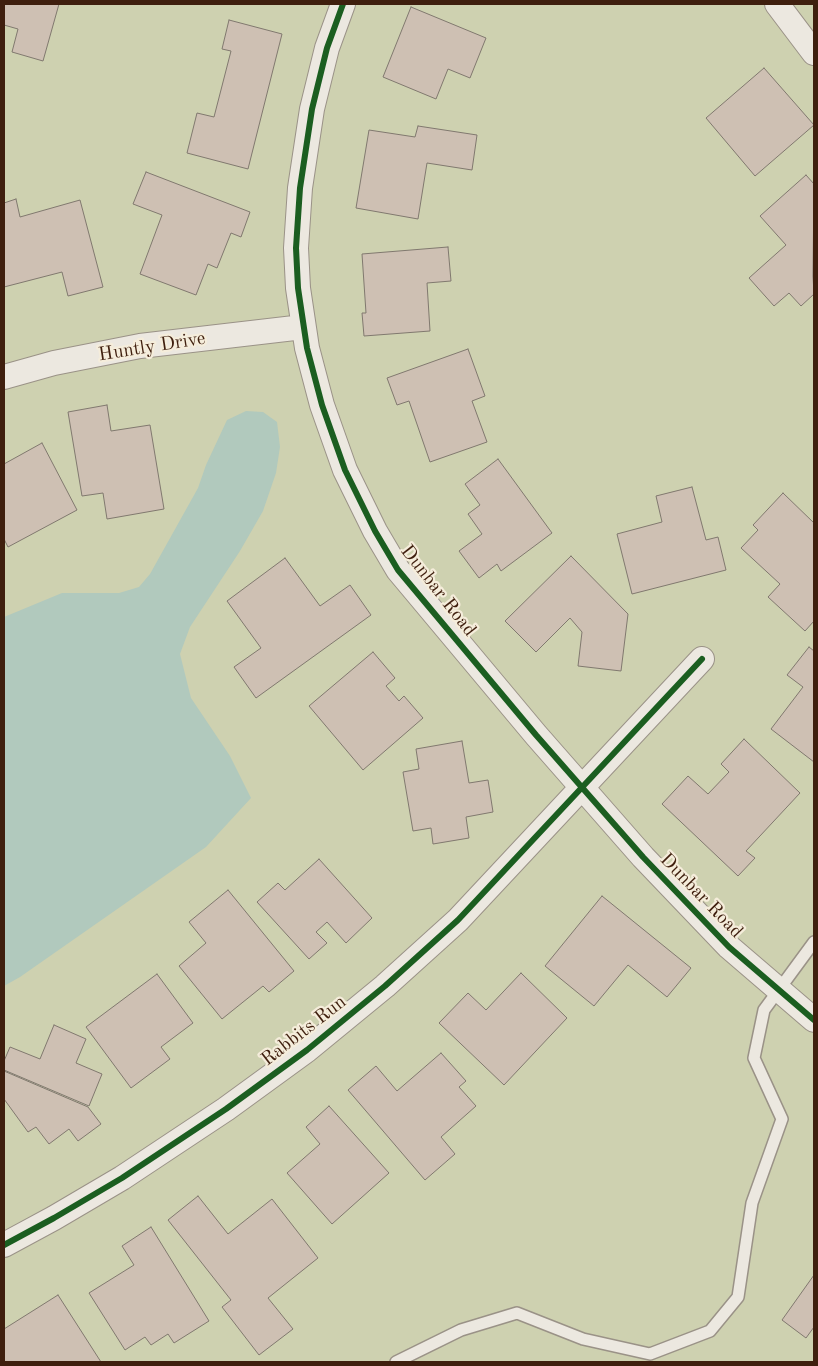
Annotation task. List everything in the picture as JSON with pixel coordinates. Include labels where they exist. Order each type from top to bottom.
[{"type":"street","name":"Dunbar Road","points":[[343,4],[327,48],[312,109],[300,188],[296,248],[298,288],[307,348],[322,405],[345,470],[375,531],[398,570],[582,788],[643,857],[729,947],[814,1020]]},
{"type":"street","points":[[777,4],[814,53]]},
{"type":"street","name":"Huntly Drive","points":[[4,377],[54,363],[140,346],[303,327]]},
{"type":"street","name":"Rabbits Run","points":[[4,1245],[122,1178],[226,1110],[307,1050],[386,986],[458,920],[702,659]]},
{"type":"lane","points":[[396,1362],[461,1330],[517,1313],[583,1339],[650,1354],[710,1331],[738,1297],[752,1202],[782,1119],[754,1058],[764,1010],[814,942]]},
{"type":"shaded area","points":[[4,4],[814,4],[814,1362],[4,1362]]},
{"type":"shaded area","points":[[246,411],[263,412],[277,422],[280,447],[276,473],[263,511],[240,551],[190,627],[180,654],[191,698],[230,756],[251,798],[206,847],[20,977],[4,986],[4,617],[62,593],[119,593],[139,587],[150,574],[198,488],[206,465],[227,420]]},
{"type":"building","points":[[4,4],[59,4],[43,61],[12,52],[18,29],[4,25]]},
{"type":"building","points":[[411,7],[486,38],[470,78],[448,69],[436,99],[383,77]]},
{"type":"building","points":[[229,20],[282,34],[248,169],[187,153],[197,113],[214,117],[231,51],[222,49]]},
{"type":"building","points":[[764,68],[814,125],[755,176],[706,118]]},
{"type":"building","points":[[418,126],[477,135],[472,170],[427,163],[418,219],[356,208],[369,130],[415,137]]},
{"type":"building","points":[[146,172],[250,212],[241,237],[231,233],[217,268],[208,264],[196,295],[140,274],[162,215],[133,204]]},
{"type":"building","points":[[806,175],[814,184],[814,294],[801,306],[789,293],[774,306],[749,278],[786,245],[760,216]]},
{"type":"building","points":[[16,199],[20,217],[80,200],[103,287],[68,296],[62,272],[4,287],[4,203]]},
{"type":"building","points":[[448,247],[451,281],[427,283],[430,331],[364,336],[362,313],[366,313],[362,254]]},
{"type":"building","points":[[468,349],[485,396],[472,401],[487,442],[430,462],[409,401],[397,405],[387,378]]},
{"type":"building","points":[[107,405],[111,431],[150,425],[164,509],[107,519],[103,493],[82,496],[68,412]]},
{"type":"building","points":[[42,443],[77,510],[8,547],[4,539],[4,464]]},
{"type":"building","points":[[498,459],[552,533],[501,571],[497,564],[479,578],[459,551],[482,534],[468,514],[480,505],[465,484]]},
{"type":"building","points":[[692,487],[706,540],[718,537],[726,570],[632,594],[617,534],[662,522],[656,496]]},
{"type":"building","points":[[783,493],[814,523],[814,621],[805,631],[768,597],[780,584],[741,548],[758,530],[753,525]]},
{"type":"building","points":[[571,556],[628,614],[621,671],[578,666],[582,632],[570,618],[536,652],[505,621]]},
{"type":"building","points":[[285,558],[320,606],[350,585],[371,615],[256,698],[234,667],[261,648],[227,601]]},
{"type":"building","points":[[809,647],[814,651],[814,762],[771,729],[803,687],[787,675]]},
{"type":"building","points":[[373,652],[395,678],[386,686],[399,701],[404,696],[423,718],[363,770],[309,706]]},
{"type":"building","points":[[744,739],[800,793],[746,851],[755,858],[738,876],[662,804],[688,776],[708,794],[729,772],[721,764]]},
{"type":"building","points":[[462,741],[469,783],[488,780],[493,812],[466,817],[469,838],[433,844],[431,828],[413,831],[403,772],[419,769],[416,749]]},
{"type":"building","points":[[319,859],[372,918],[346,943],[327,922],[316,932],[327,943],[309,959],[257,902],[278,883],[285,890]]},
{"type":"building","points":[[228,890],[294,971],[269,992],[263,986],[222,1019],[179,966],[206,943],[189,922]]},
{"type":"building","points":[[602,896],[691,968],[667,997],[628,965],[594,1006],[545,966]]},
{"type":"building","points":[[521,973],[567,1018],[504,1085],[439,1023],[468,993],[486,1010]]},
{"type":"building","points":[[157,974],[193,1023],[161,1047],[170,1059],[131,1088],[86,1027]]},
{"type":"building","points":[[54,1025],[86,1039],[76,1063],[102,1074],[89,1106],[4,1070],[4,1061],[10,1047],[40,1059]]},
{"type":"building","points":[[441,1053],[466,1081],[459,1087],[476,1106],[441,1137],[455,1154],[425,1180],[348,1090],[376,1066],[397,1091]]},
{"type":"building","points":[[4,1071],[88,1107],[101,1124],[78,1141],[69,1129],[49,1144],[36,1127],[28,1132],[4,1099]]},
{"type":"building","points":[[329,1106],[389,1173],[332,1224],[287,1173],[320,1144],[306,1127]]},
{"type":"building","points":[[198,1196],[228,1234],[272,1199],[318,1258],[268,1298],[293,1329],[259,1355],[222,1307],[231,1300],[168,1220]]},
{"type":"building","points":[[151,1227],[209,1321],[174,1343],[168,1334],[151,1345],[145,1337],[125,1350],[89,1293],[134,1265],[122,1246]]},
{"type":"building","points":[[814,1275],[814,1327],[806,1338],[782,1320]]},
{"type":"building","points":[[58,1295],[101,1362],[5,1362],[4,1329]]},
{"type":"cycle path","points":[[343,4],[327,48],[312,109],[300,188],[296,248],[298,288],[307,348],[322,405],[345,470],[375,531],[398,570],[536,735],[643,857],[729,947],[814,1020]]},
{"type":"cycle path","points":[[4,1245],[122,1178],[226,1109],[307,1050],[385,986],[458,920],[702,659]]}]
